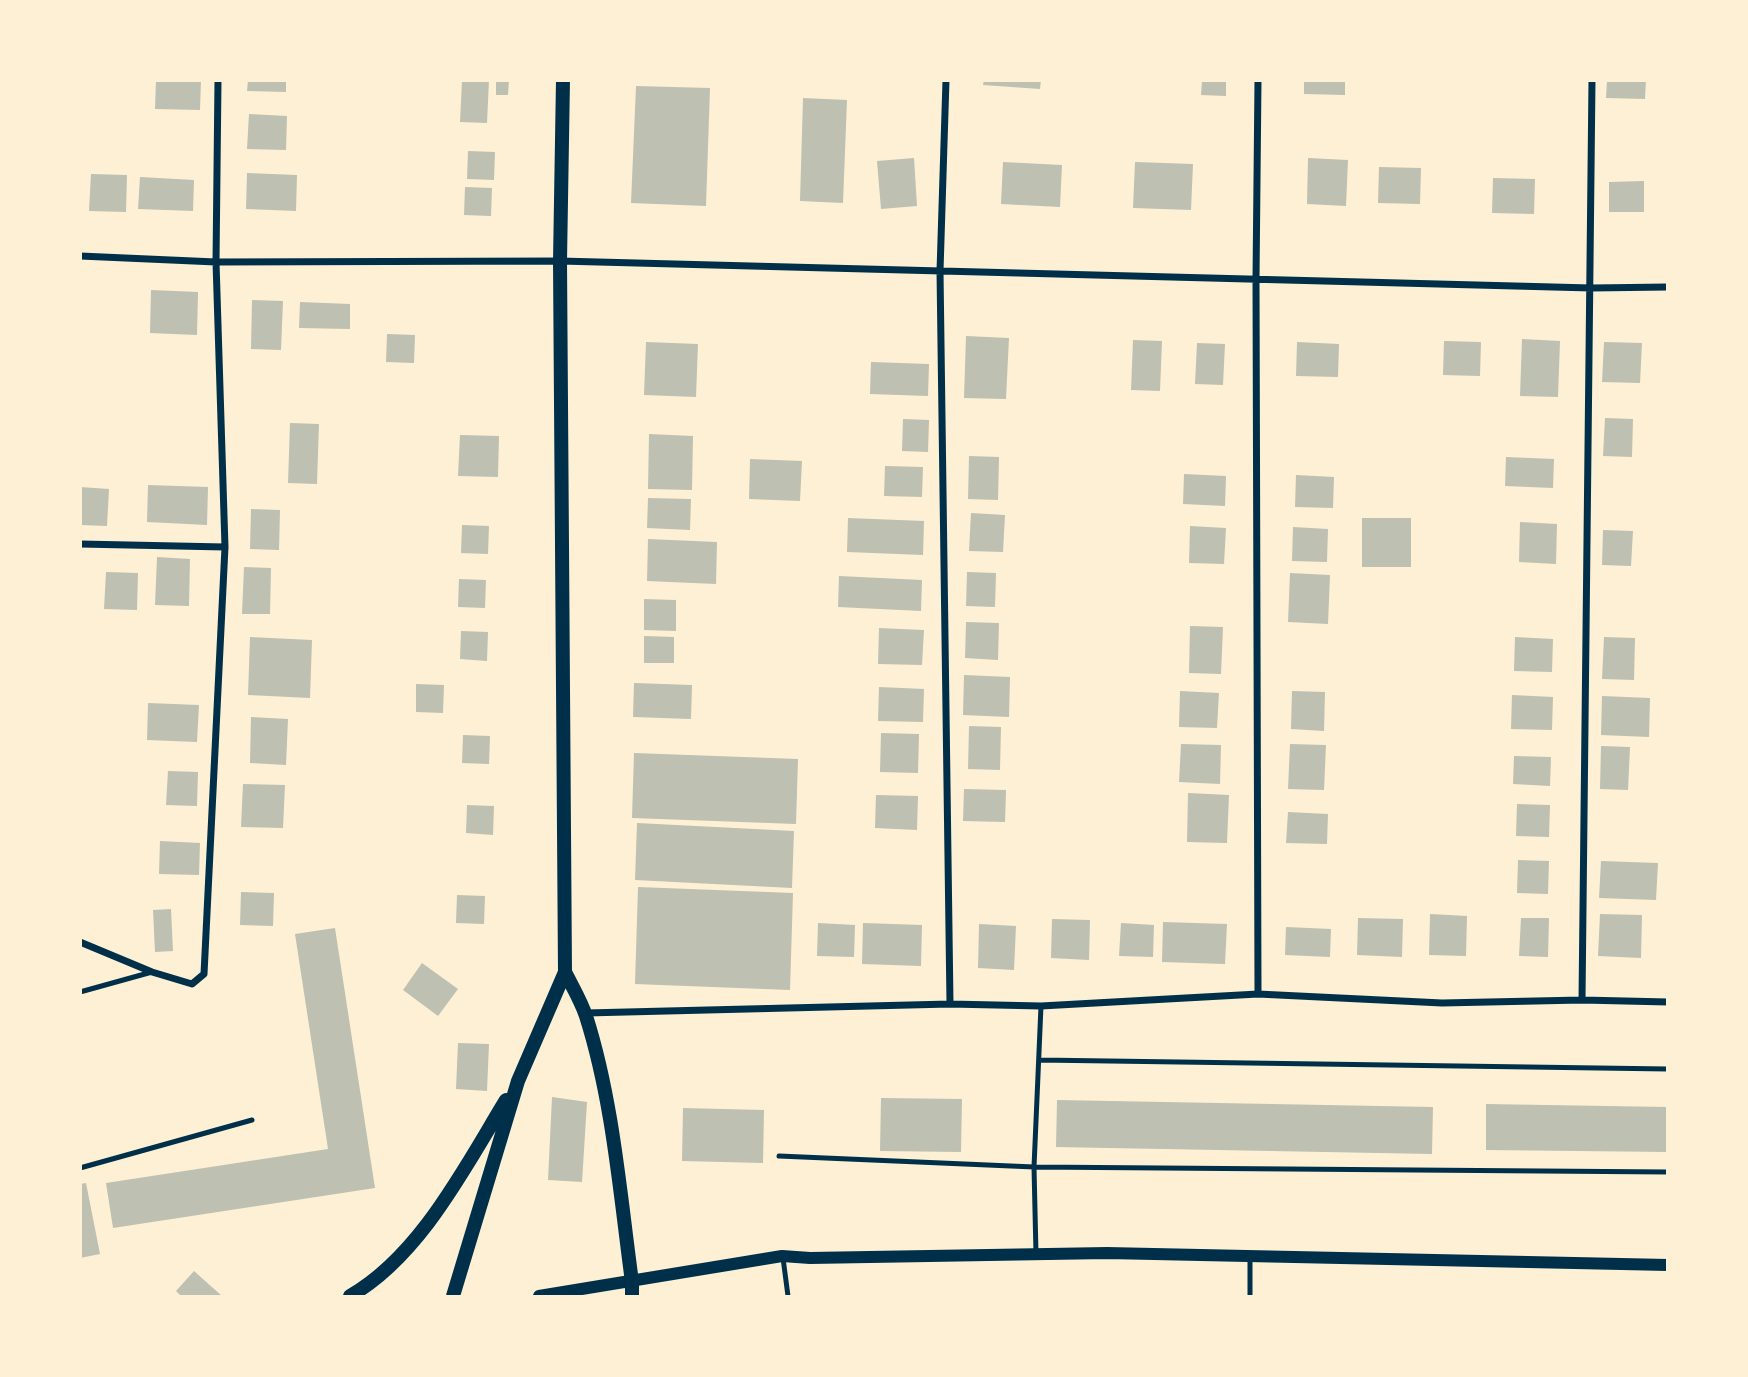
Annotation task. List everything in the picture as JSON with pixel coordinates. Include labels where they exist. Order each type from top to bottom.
[{"type":"main road","points":[[453,1297],[518,1081],[565,972],[560,261],[563,80]]},
{"type":"main road","points":[[565,972],[586,1013],[599,1066],[612,1138],[632,1289]]},
{"type":"main road","points":[[350,1297],[372,1283],[421,1232],[518,1081]]},
{"type":"street","points":[[80,942],[152,972],[192,984],[204,974],[225,547],[216,262],[218,80]]},
{"type":"street","points":[[946,80],[940,271],[950,1004]]},
{"type":"street","points":[[1258,80],[1258,995]]},
{"type":"street","points":[[1582,1000],[1592,80]]},
{"type":"street","points":[[80,256],[216,262],[560,261],[1591,288],[1668,287]]},
{"type":"street","points":[[80,544],[225,547]]},
{"type":"street","points":[[586,1013],[950,1004],[1041,1006],[1258,995],[1442,1003],[1582,1000],[1668,1002]]},
{"type":"street","points":[[539,1297],[632,1289],[782,1256],[810,1258],[1107,1253],[1668,1265]]},
{"type":"lane","points":[[80,992],[152,972]]},
{"type":"lane","points":[[1036,1254],[1034,1167],[1041,1006]]},
{"type":"lane","points":[[1039,1060],[1668,1069]]},
{"type":"lane","points":[[80,1168],[252,1120]]},
{"type":"lane","points":[[779,1156],[1034,1167],[1668,1172]]},
{"type":"lane","points":[[782,1256],[788,1297]]},
{"type":"lane","points":[[1250,1256],[1250,1297]]},
{"type":"building","points":[[156,80],[201,80],[200,110],[155,109]]},
{"type":"building","points":[[248,80],[286,80],[286,92],[247,91]]},
{"type":"building","points":[[462,80],[489,80],[487,123],[460,122]]},
{"type":"building","points":[[496,80],[509,80],[508,95],[496,95]]},
{"type":"building","points":[[984,80],[1041,80],[1040,89],[983,85]]},
{"type":"building","points":[[1202,80],[1226,80],[1226,96],[1201,95]]},
{"type":"building","points":[[1304,80],[1345,80],[1345,95],[1304,94]]},
{"type":"building","points":[[1607,80],[1646,80],[1645,99],[1606,98]]},
{"type":"building","points":[[636,86],[710,88],[706,206],[631,203]]},
{"type":"building","points":[[803,98],[847,100],[843,203],[800,201]]},
{"type":"building","points":[[249,114],[287,116],[286,150],[247,149]]},
{"type":"building","points":[[468,151],[495,152],[494,180],[467,179]]},
{"type":"building","points":[[914,158],[917,206],[881,209],[877,161]]},
{"type":"building","points":[[1308,158],[1348,160],[1346,206],[1307,204]]},
{"type":"building","points":[[1003,162],[1062,165],[1060,207],[1001,204]]},
{"type":"building","points":[[1135,162],[1193,164],[1191,210],[1133,208]]},
{"type":"building","points":[[1379,167],[1421,168],[1420,204],[1378,203]]},
{"type":"building","points":[[247,173],[297,175],[296,211],[246,209]]},
{"type":"building","points":[[91,174],[127,175],[126,212],[89,211]]},
{"type":"building","points":[[140,177],[194,180],[193,211],[138,209]]},
{"type":"building","points":[[1493,178],[1535,179],[1534,214],[1492,213]]},
{"type":"building","points":[[1644,181],[1644,212],[1609,212],[1609,182]]},
{"type":"building","points":[[465,187],[492,188],[491,216],[464,215]]},
{"type":"building","points":[[151,290],[198,292],[197,335],[150,333]]},
{"type":"building","points":[[252,300],[283,301],[281,350],[251,349]]},
{"type":"building","points":[[300,302],[350,304],[350,329],[299,328]]},
{"type":"building","points":[[387,334],[415,335],[414,363],[386,362]]},
{"type":"building","points":[[966,336],[1009,338],[1006,399],[964,398]]},
{"type":"building","points":[[1522,339],[1560,341],[1558,397],[1520,396]]},
{"type":"building","points":[[1133,340],[1162,341],[1160,391],[1131,390]]},
{"type":"building","points":[[1444,341],[1481,342],[1480,376],[1443,375]]},
{"type":"building","points":[[646,342],[698,344],[696,397],[644,395]]},
{"type":"building","points":[[1297,342],[1339,344],[1338,377],[1296,376]]},
{"type":"building","points":[[1604,342],[1642,343],[1640,383],[1602,382]]},
{"type":"building","points":[[1197,343],[1225,344],[1223,385],[1195,384]]},
{"type":"building","points":[[871,362],[929,364],[928,396],[870,394]]},
{"type":"building","points":[[1605,418],[1633,419],[1632,457],[1603,456]]},
{"type":"building","points":[[903,419],[929,420],[928,452],[902,451]]},
{"type":"building","points":[[290,423],[319,424],[317,484],[288,483]]},
{"type":"building","points":[[649,434],[693,436],[692,490],[648,489]]},
{"type":"building","points":[[460,435],[499,436],[498,477],[458,476]]},
{"type":"building","points":[[969,456],[999,457],[998,500],[968,499]]},
{"type":"building","points":[[1506,457],[1554,459],[1553,488],[1505,486]]},
{"type":"building","points":[[750,459],[802,461],[800,501],[749,499]]},
{"type":"building","points":[[885,466],[923,467],[922,497],[884,496]]},
{"type":"building","points":[[1184,474],[1226,476],[1225,506],[1183,504]]},
{"type":"building","points":[[1296,475],[1334,477],[1333,508],[1295,507]]},
{"type":"building","points":[[148,485],[208,487],[207,525],[147,522]]},
{"type":"building","points":[[80,487],[109,489],[107,526],[80,525]]},
{"type":"building","points":[[648,498],[691,499],[690,530],[647,528]]},
{"type":"building","points":[[251,509],[280,510],[279,550],[250,549]]},
{"type":"building","points":[[971,513],[1005,515],[1003,552],[969,551]]},
{"type":"building","points":[[848,518],[924,521],[923,555],[847,552]]},
{"type":"building","points":[[1362,518],[1411,518],[1411,567],[1362,567]]},
{"type":"building","points":[[1520,522],[1557,524],[1556,564],[1519,562]]},
{"type":"building","points":[[462,525],[489,526],[488,554],[461,553]]},
{"type":"building","points":[[1190,526],[1226,528],[1224,564],[1189,563]]},
{"type":"building","points":[[1293,527],[1328,529],[1327,562],[1292,561]]},
{"type":"building","points":[[1603,530],[1633,531],[1631,566],[1602,565]]},
{"type":"building","points":[[648,539],[717,542],[716,584],[647,581]]},
{"type":"building","points":[[157,557],[190,559],[189,606],[155,605]]},
{"type":"building","points":[[244,567],[271,568],[270,614],[242,614]]},
{"type":"building","points":[[106,572],[138,573],[137,610],[104,609]]},
{"type":"building","points":[[967,572],[996,573],[995,607],[966,606]]},
{"type":"building","points":[[1290,573],[1330,575],[1328,624],[1288,622]]},
{"type":"building","points":[[839,576],[922,580],[921,611],[838,607]]},
{"type":"building","points":[[459,579],[486,580],[485,608],[458,607]]},
{"type":"building","points":[[644,599],[676,600],[676,631],[644,630]]},
{"type":"building","points":[[966,622],[999,623],[998,660],[965,658]]},
{"type":"building","points":[[1190,626],[1223,627],[1221,674],[1189,673]]},
{"type":"building","points":[[879,628],[924,630],[922,665],[878,664]]},
{"type":"building","points":[[461,631],[488,632],[487,661],[460,659]]},
{"type":"building","points":[[644,636],[674,637],[674,663],[644,663]]},
{"type":"building","points":[[250,637],[312,640],[310,698],[248,695]]},
{"type":"building","points":[[1515,637],[1553,639],[1552,672],[1514,671]]},
{"type":"building","points":[[1604,637],[1635,638],[1634,680],[1602,679]]},
{"type":"building","points":[[964,675],[1010,677],[1009,717],[963,715]]},
{"type":"building","points":[[634,683],[692,685],[691,719],[633,717]]},
{"type":"building","points":[[416,684],[444,685],[443,713],[416,712]]},
{"type":"building","points":[[879,687],[924,689],[923,722],[878,721]]},
{"type":"building","points":[[1180,691],[1219,693],[1217,728],[1179,727]]},
{"type":"building","points":[[1292,691],[1325,692],[1324,731],[1291,729]]},
{"type":"building","points":[[1512,695],[1553,697],[1552,730],[1511,729]]},
{"type":"building","points":[[1602,696],[1650,698],[1649,737],[1601,735]]},
{"type":"building","points":[[148,703],[199,705],[197,742],[147,740]]},
{"type":"building","points":[[251,717],[288,719],[286,765],[250,763]]},
{"type":"building","points":[[969,726],[1001,727],[1000,770],[968,769]]},
{"type":"building","points":[[881,733],[919,734],[918,773],[880,772]]},
{"type":"building","points":[[463,735],[490,736],[489,764],[462,763]]},
{"type":"building","points":[[1181,744],[1221,745],[1220,784],[1179,782]]},
{"type":"building","points":[[1290,744],[1326,745],[1324,790],[1288,789]]},
{"type":"building","points":[[1601,746],[1630,747],[1628,790],[1600,789]]},
{"type":"building","points":[[634,753],[798,759],[796,824],[632,818]]},
{"type":"building","points":[[1514,756],[1551,757],[1550,786],[1513,784]]},
{"type":"building","points":[[168,771],[198,772],[197,806],[166,805]]},
{"type":"building","points":[[243,784],[285,785],[283,828],[241,827]]},
{"type":"building","points":[[964,789],[1006,790],[1005,822],[963,821]]},
{"type":"building","points":[[1188,793],[1229,795],[1227,843],[1187,842]]},
{"type":"building","points":[[876,795],[918,796],[917,830],[875,828]]},
{"type":"building","points":[[1517,804],[1550,805],[1549,837],[1516,836]]},
{"type":"building","points":[[467,805],[494,806],[493,835],[466,833]]},
{"type":"building","points":[[1288,812],[1328,814],[1327,844],[1286,843]]},
{"type":"building","points":[[637,823],[794,831],[792,888],[635,880]]},
{"type":"building","points":[[160,841],[200,843],[199,875],[159,874]]},
{"type":"building","points":[[1518,860],[1549,861],[1548,894],[1517,893]]},
{"type":"building","points":[[1601,861],[1658,863],[1656,900],[1599,898]]},
{"type":"building","points":[[638,887],[793,893],[790,990],[635,984]]},
{"type":"building","points":[[241,892],[274,893],[273,926],[240,925]]},
{"type":"building","points":[[457,895],[485,896],[484,924],[456,923]]},
{"type":"building","points":[[171,909],[173,951],[155,952],[153,910]]},
{"type":"building","points":[[1430,914],[1467,916],[1466,956],[1429,955]]},
{"type":"building","points":[[1600,914],[1642,915],[1641,958],[1598,956]]},
{"type":"building","points":[[1358,918],[1403,919],[1402,957],[1357,955]]},
{"type":"building","points":[[1521,918],[1549,918],[1548,957],[1519,956]]},
{"type":"building","points":[[1052,919],[1090,920],[1089,960],[1051,958]]},
{"type":"building","points":[[1163,922],[1227,924],[1225,964],[1162,962]]},
{"type":"building","points":[[818,923],[855,925],[854,957],[817,956]]},
{"type":"building","points":[[863,923],[922,925],[921,966],[862,964]]},
{"type":"building","points":[[1121,923],[1154,925],[1153,957],[1119,956]]},
{"type":"building","points":[[979,924],[1016,926],[1014,970],[978,968]]},
{"type":"building","points":[[1286,927],[1331,929],[1330,957],[1285,955]]},
{"type":"building","points":[[335,928],[375,1188],[113,1228],[106,1183],[328,1149],[295,934]]},
{"type":"building","points":[[422,963],[458,989],[438,1016],[403,990]]},
{"type":"building","points":[[458,1043],[489,1044],[487,1091],[456,1089]]},
{"type":"building","points":[[552,1097],[587,1102],[582,1182],[548,1180]]},
{"type":"building","points":[[881,1098],[962,1099],[961,1152],[880,1151]]},
{"type":"building","points":[[1057,1100],[1433,1107],[1432,1154],[1056,1147]]},
{"type":"building","points":[[1486,1104],[1668,1107],[1668,1152],[1486,1150]]},
{"type":"building","points":[[683,1108],[764,1110],[763,1163],[682,1161]]},
{"type":"building","points":[[86,1183],[100,1254],[80,1258],[80,1184]]},
{"type":"building","points":[[194,1271],[222,1296],[181,1296],[176,1291]]}]
